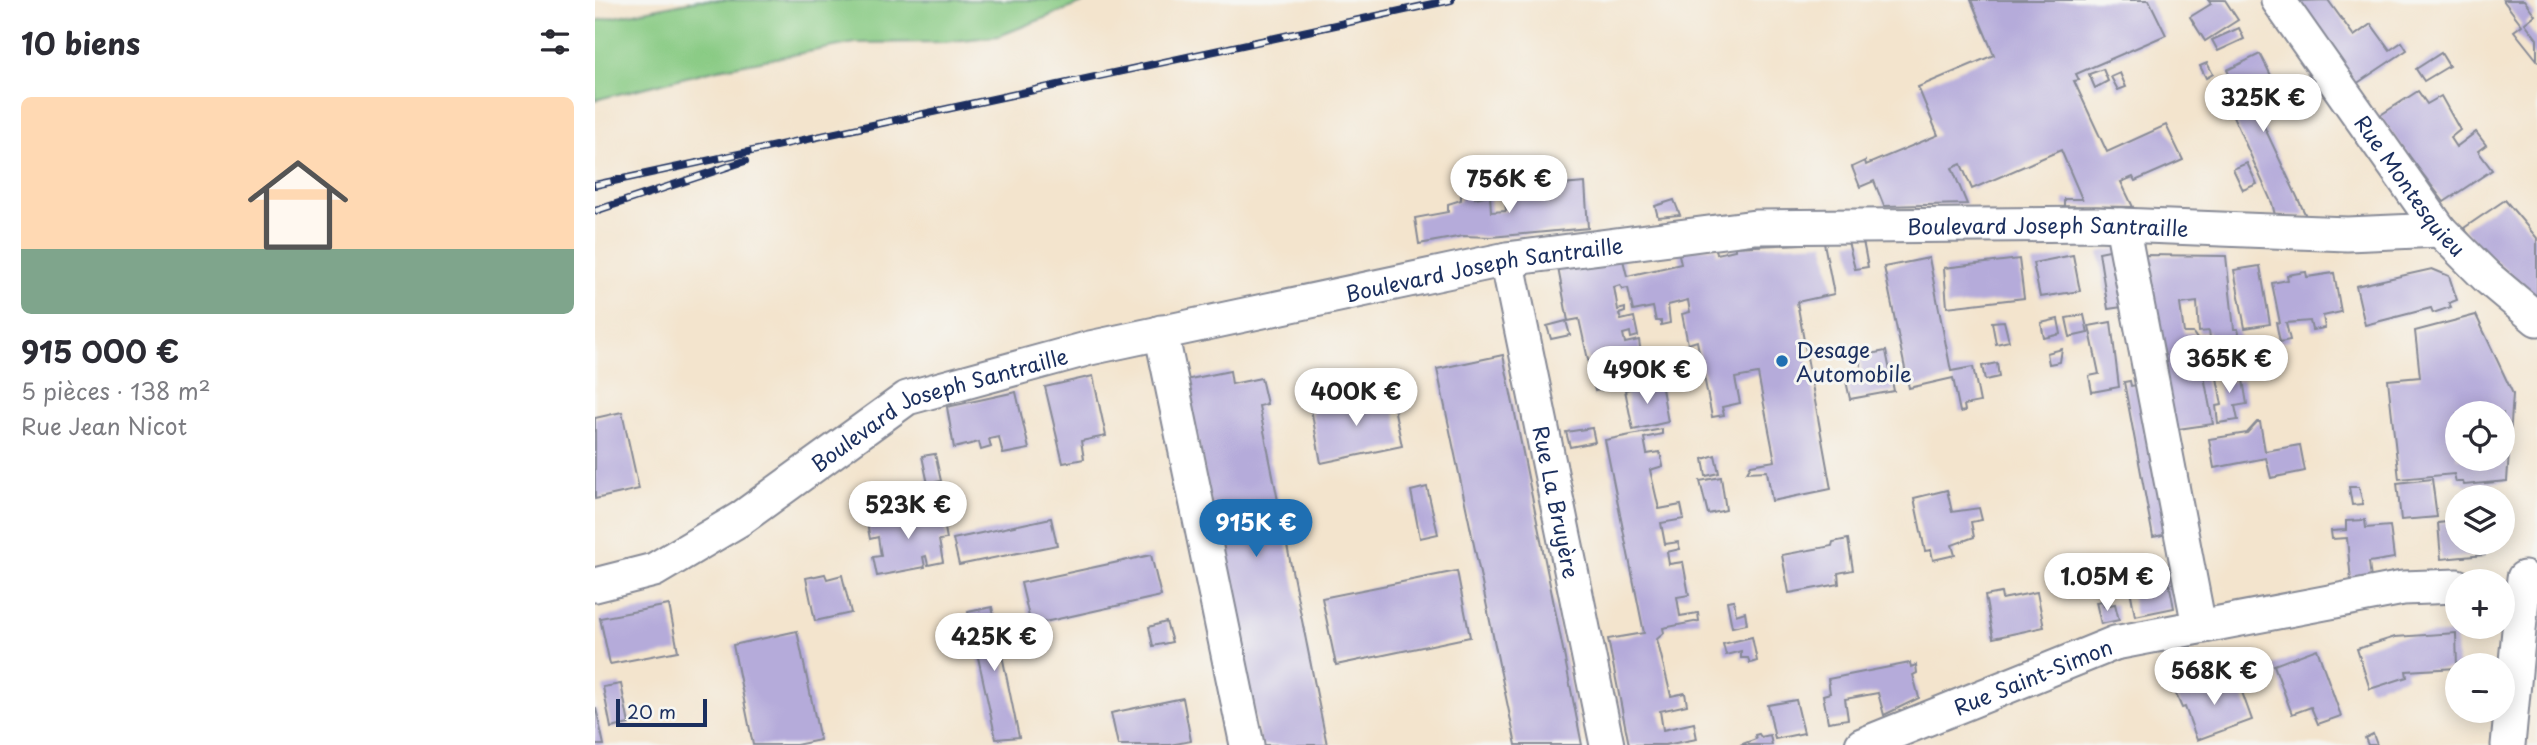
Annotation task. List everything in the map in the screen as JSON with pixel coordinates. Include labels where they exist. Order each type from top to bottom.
[{"type":"street","name":"Rue Montesquieu","points":[[2278,0],[2440,230],[2488,278],[2537,320]]},
{"type":"street","name":"Boulevard Joseph Santraille","points":[[595,585],[655,570],[740,519],[907,398],[1161,332],[1507,259],[1755,227],[2122,225],[2347,234],[2440,230]]},
{"type":"street","points":[[2122,225],[2199,626]]},
{"type":"street","name":"Rue La Bruyère","points":[[1507,259],[1607,745]]},
{"type":"street","points":[[1161,332],[1247,745]]},
{"type":"street","points":[[2508,745],[2521,575]]},
{"type":"street","name":"Rue Saint-Simon","points":[[1862,745],[2115,643],[2403,588],[2445,586]]},
{"type":"green space","points":[[698,0],[1090,0],[999,36],[944,42],[855,43],[718,69],[595,100],[595,21]]},
{"type":"building","points":[[1971,0],[2149,0],[2166,35],[2076,74],[2079,80],[2074,81],[2107,152],[2166,125],[2183,160],[2135,181],[2133,177],[2121,182],[2133,207],[2064,206],[2064,199],[2082,199],[2061,150],[1972,189],[1961,164],[1952,168],[1967,204],[1884,206],[1874,181],[1860,187],[1852,167],[1865,161],[1866,165],[1938,135],[1918,87],[1994,55]]},
{"type":"building","points":[[2208,0],[2225,0],[2238,20],[2205,41],[2190,17],[2211,4]]},
{"type":"building","points":[[2328,0],[2354,36],[2371,24],[2390,50],[2402,42],[2407,50],[2356,84],[2297,1]]},
{"type":"building","points":[[2503,0],[2524,0],[2535,15],[2525,23],[2537,39],[2537,60],[2514,31],[2522,25]]},
{"type":"building","points":[[2239,28],[2244,39],[2218,51],[2212,40]]},
{"type":"building","points":[[2441,53],[2449,66],[2424,81],[2416,69]]},
{"type":"building","points":[[2260,54],[2280,93],[2254,105],[2306,216],[2275,215],[2233,116],[2246,109],[2227,70]]},
{"type":"building","points":[[2207,63],[2213,74],[2206,78],[2200,66]]},
{"type":"building","points":[[2103,69],[2108,81],[2095,88],[2089,74]]},
{"type":"building","points":[[2120,73],[2126,87],[2118,90],[2111,77]]},
{"type":"building","points":[[2418,91],[2427,104],[2441,96],[2460,130],[2450,138],[2456,147],[2476,132],[2486,145],[2478,151],[2492,170],[2444,202],[2379,116]]},
{"type":"building","points":[[2247,163],[2257,184],[2243,190],[2233,169]]},
{"type":"building","points":[[1585,183],[1588,228],[1491,237],[1463,236],[1419,244],[1415,218],[1448,212],[1448,204],[1461,200],[1461,195],[1476,190],[1475,198],[1490,195],[1491,212],[1506,211],[1504,191],[1550,189],[1550,186]]},
{"type":"building","points":[[1674,200],[1680,215],[1658,217],[1655,206]]},
{"type":"building","points":[[2505,200],[2537,238],[2537,297],[2478,246],[2464,228]]},
{"type":"building","points":[[1863,241],[1868,267],[1855,269],[1848,242]]},
{"type":"building","points":[[1824,243],[1834,294],[1797,302],[1831,489],[1772,501],[1767,471],[1747,472],[1751,465],[1775,461],[1758,374],[1735,378],[1740,403],[1722,407],[1724,415],[1712,417],[1697,341],[1688,344],[1682,314],[1690,312],[1688,300],[1668,305],[1670,323],[1661,325],[1661,321],[1656,321],[1653,307],[1633,311],[1628,288],[1622,289],[1620,285],[1614,287],[1618,310],[1625,308],[1625,312],[1619,314],[1621,320],[1634,317],[1638,336],[1631,338],[1630,332],[1623,334],[1625,343],[1639,340],[1643,369],[1631,373],[1633,383],[1595,391],[1579,319],[1568,321],[1558,268],[1622,256],[1627,276],[1681,264],[1678,250],[1716,248],[1717,254],[1735,250],[1735,247]]},
{"type":"building","points":[[2119,248],[2129,306],[2108,309],[2099,252]]},
{"type":"building","points":[[2073,255],[2080,291],[2040,297],[2033,263]]},
{"type":"building","points":[[2143,255],[2226,256],[2234,329],[2238,329],[2241,343],[2212,349],[2209,331],[2199,332],[2197,302],[2180,304],[2184,333],[2193,333],[2197,339],[2213,424],[2171,430]]},
{"type":"building","points":[[1929,258],[1951,371],[1973,367],[1980,402],[1964,405],[1965,411],[1960,412],[1953,378],[1909,388],[1884,267]]},
{"type":"building","points":[[2019,259],[2024,298],[1947,307],[1944,268]]},
{"type":"building","points":[[2260,266],[2270,324],[2245,328],[2234,270]]},
{"type":"building","points":[[2432,269],[2449,276],[2457,300],[2449,303],[2451,307],[2433,313],[2431,308],[2365,325],[2356,286]]},
{"type":"building","points":[[2306,272],[2307,277],[2334,273],[2341,312],[2323,316],[2325,328],[2312,330],[2310,321],[2286,323],[2290,340],[2280,342],[2276,322],[2280,323],[2272,283],[2288,280],[2287,275]]},
{"type":"building","points":[[2084,315],[2088,333],[2070,337],[2066,318]]},
{"type":"building","points":[[2476,315],[2513,394],[2513,401],[2445,401],[2445,471],[2508,471],[2507,481],[2464,485],[2463,482],[2456,482],[2454,474],[2399,479],[2388,380],[2420,377],[2415,331]]},
{"type":"building","points":[[2058,319],[2061,334],[2044,338],[2041,323]]},
{"type":"building","points":[[1566,321],[1570,335],[1551,339],[1547,326]]},
{"type":"building","points":[[2004,321],[2009,341],[1996,344],[1992,322]]},
{"type":"building","points":[[2111,322],[2119,387],[2092,392],[2089,376],[2099,374],[2089,326]]},
{"type":"building","points":[[2062,349],[2060,362],[2049,364],[2047,353]]},
{"type":"building","points":[[1886,351],[1894,391],[1850,399],[1846,381],[1863,377],[1859,356]]},
{"type":"building","points":[[1503,355],[1582,745],[1516,745],[1437,369]]},
{"type":"building","points":[[1997,363],[1999,377],[1985,380],[1982,366]]},
{"type":"building","points":[[1671,364],[1673,374],[1639,381],[1643,369]]},
{"type":"building","points":[[2228,365],[2230,382],[2243,380],[2247,404],[2235,406],[2238,420],[2218,423],[2216,406],[2222,405],[2215,367]]},
{"type":"building","points":[[1230,371],[1232,384],[1261,378],[1267,404],[1259,406],[1327,745],[1261,745],[1185,380]]},
{"type":"building","points":[[1093,376],[1106,436],[1081,441],[1084,459],[1063,463],[1045,387]]},
{"type":"building","points":[[2130,381],[2131,386],[2145,384],[2172,533],[2153,537],[2124,382]]},
{"type":"building","points":[[1661,383],[1668,422],[1633,430],[1625,390]]},
{"type":"building","points":[[1016,392],[1029,449],[1003,454],[999,437],[989,439],[991,447],[981,450],[979,442],[954,448],[947,407]]},
{"type":"building","points":[[1391,393],[1402,446],[1321,463],[1311,409]]},
{"type":"building","points":[[622,412],[639,489],[595,499],[595,418]]},
{"type":"building","points":[[2260,422],[2265,451],[2300,445],[2305,471],[2271,478],[2266,458],[2214,468],[2209,439],[2247,433]]},
{"type":"building","points":[[1592,428],[1595,442],[1570,447],[1566,432]]},
{"type":"building","points":[[1662,429],[1662,434],[1644,438],[1647,454],[1660,452],[1663,466],[1650,470],[1659,509],[1681,505],[1684,519],[1661,523],[1665,544],[1678,542],[1680,549],[1667,552],[1669,564],[1683,562],[1689,595],[1677,597],[1680,616],[1698,613],[1699,621],[1663,628],[1664,633],[1657,639],[1671,696],[1685,693],[1687,705],[1660,711],[1663,730],[1694,723],[1697,739],[1665,745],[1629,745],[1608,639],[1644,633],[1605,440]]},
{"type":"building","points":[[935,454],[941,481],[928,484],[922,456]]},
{"type":"building","points":[[1715,455],[1719,473],[1706,476],[1703,459]]},
{"type":"building","points":[[1721,477],[1726,510],[1708,514],[1700,481]]},
{"type":"building","points":[[2432,479],[2437,517],[2401,520],[2397,483]]},
{"type":"building","points":[[1427,487],[1438,534],[1420,538],[1411,491]]},
{"type":"building","points":[[2349,487],[2359,487],[2363,504],[2352,505]]},
{"type":"building","points":[[1947,490],[1952,512],[1979,508],[1982,520],[1971,522],[1974,537],[1952,545],[1955,555],[1933,560],[1931,550],[1925,551],[1914,498]]},
{"type":"building","points":[[941,507],[947,539],[939,540],[943,562],[928,565],[926,556],[923,557],[925,567],[877,576],[873,557],[881,556],[878,537],[870,539],[867,523]]},
{"type":"building","points":[[1051,518],[1057,545],[959,565],[953,539]]},
{"type":"building","points":[[2365,520],[2366,528],[2390,526],[2394,558],[2369,562],[2371,579],[2351,581],[2347,538],[2332,539],[2331,531],[2346,530],[2346,521]]},
{"type":"building","points":[[2445,522],[2445,555],[2485,555],[2441,559],[2438,523]]},
{"type":"building","points":[[1848,539],[1853,570],[1838,573],[1839,584],[1789,593],[1782,555],[1832,546],[1833,542]]},
{"type":"building","points":[[1151,555],[1161,596],[1031,625],[1021,583]]},
{"type":"building","points":[[1457,571],[1470,637],[1336,665],[1322,598]]},
{"type":"building","points":[[2167,572],[2174,608],[2135,616],[2128,579]]},
{"type":"building","points":[[825,574],[827,579],[842,575],[851,613],[815,621],[806,578]]},
{"type":"building","points":[[2037,592],[2044,627],[1993,638],[1985,596],[2001,593],[2002,599]]},
{"type":"building","points":[[1734,600],[1736,615],[1745,612],[1747,624],[1732,627],[1727,601]]},
{"type":"building","points":[[2102,601],[2104,606],[2115,604],[2119,620],[2101,624],[2096,602]]},
{"type":"building","points":[[669,605],[678,651],[610,664],[600,618]]},
{"type":"building","points":[[992,607],[1019,737],[996,739],[968,612]]},
{"type":"building","points":[[1166,622],[1172,642],[1153,646],[1149,627]]},
{"type":"building","points":[[797,631],[820,740],[796,745],[753,745],[733,645]]},
{"type":"building","points":[[2445,634],[2445,639],[2456,639],[2457,653],[2445,653],[2445,669],[2406,671],[2407,677],[2370,689],[2357,649],[2395,637]]},
{"type":"building","points":[[1752,637],[1757,661],[1750,663],[1748,658],[1741,658],[1741,651],[1726,655],[1723,644]]},
{"type":"building","points":[[2317,649],[2341,716],[2318,724],[2311,707],[2292,714],[2274,665]]},
{"type":"building","points":[[1910,663],[1911,667],[1916,665],[1917,673],[1913,675],[1919,698],[1884,715],[1878,693],[1845,699],[1848,719],[1828,722],[1823,695],[1830,693],[1828,679]]},
{"type":"building","points":[[2216,676],[2221,688],[2238,681],[2252,720],[2197,740],[2185,707],[2182,708],[2175,692]]},
{"type":"building","points":[[621,684],[629,724],[611,728],[603,687]]},
{"type":"building","points":[[1183,698],[1191,741],[1170,745],[1118,745],[1111,713]]},
{"type":"building","points":[[1796,700],[1804,733],[1775,739],[1768,705]]},
{"type":"building","points":[[596,708],[604,745],[595,745]]},
{"type":"building","points":[[1759,734],[1761,737],[1770,735],[1772,745],[1740,745],[1756,739],[1755,735]]},
{"type":"building","points":[[2373,734],[2377,745],[2368,745],[2365,738]]},
{"type":"railway","points":[[595,185],[1451,0]]},
{"type":"railway","points":[[595,211],[745,161]]},
{"type":"place","name":"Desage Automobile","points":[[1782,361]]}]
